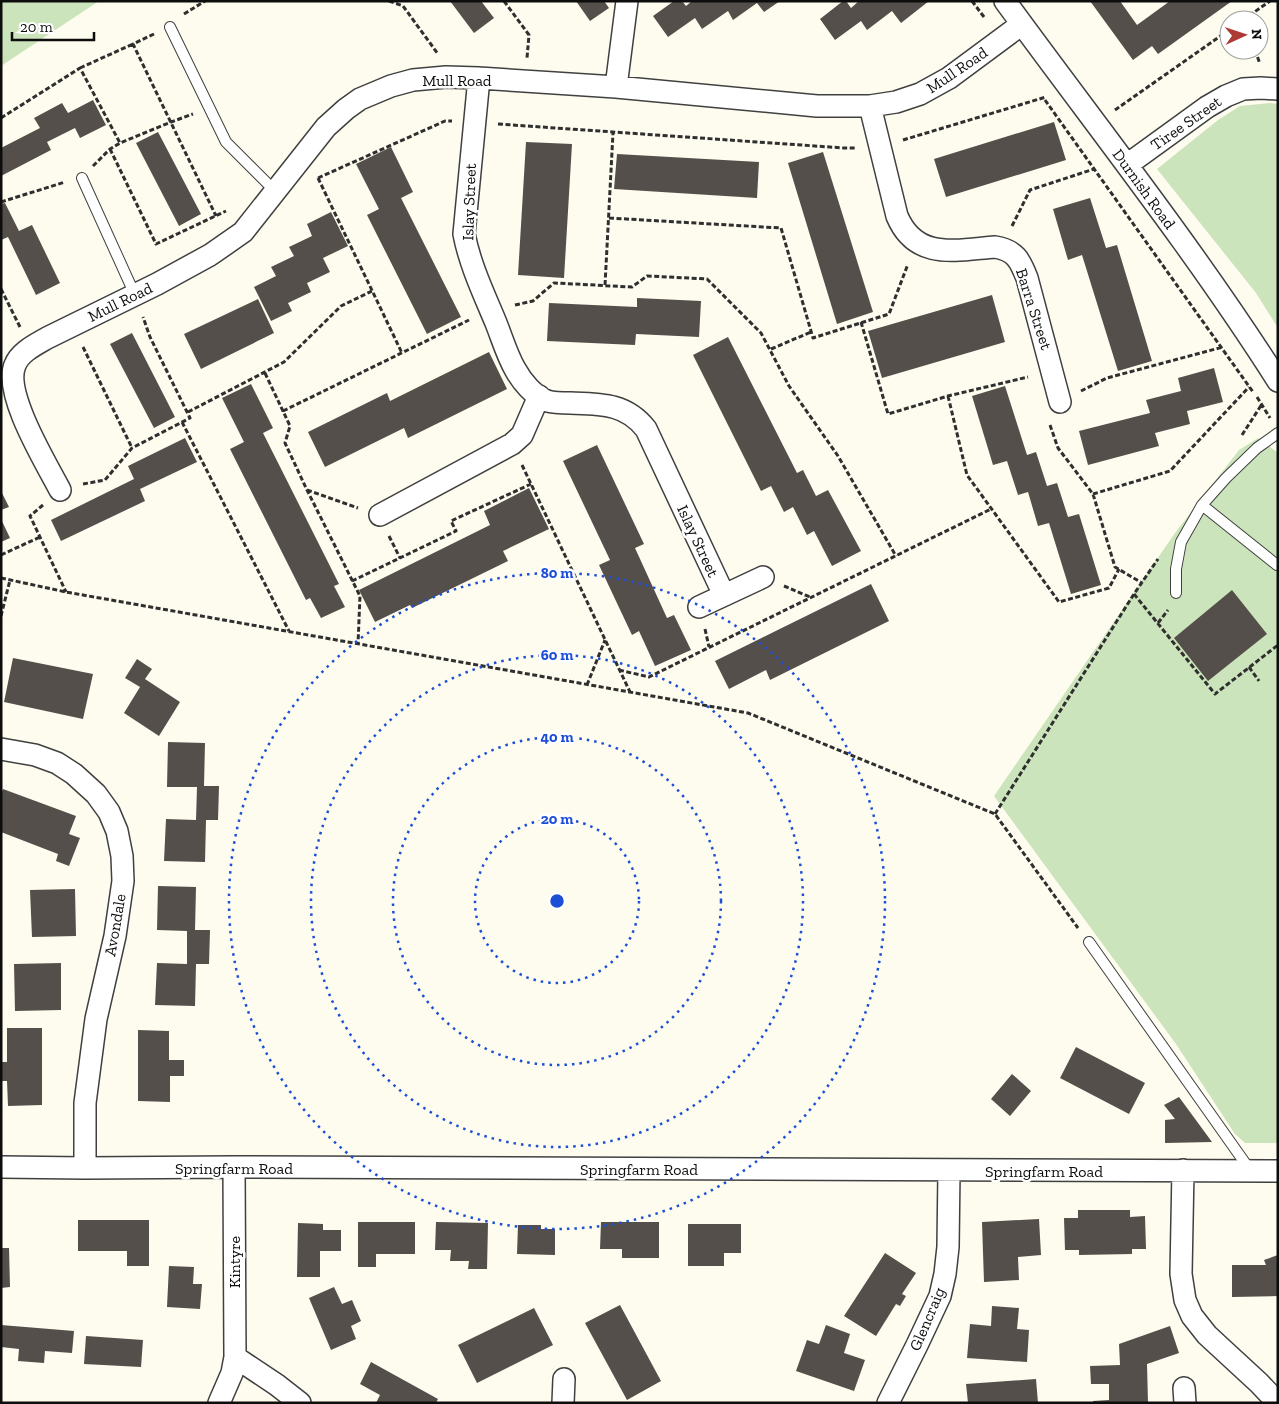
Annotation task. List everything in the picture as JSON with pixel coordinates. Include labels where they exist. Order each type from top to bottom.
[{"type":"street","points":[[616,87],[627,1]]},
{"type":"street","name":"Durnish Road","points":[[1005,1],[1127,165],[1278,380]]},
{"type":"street","name":"Mull Road","points":[[60,490],[31,434],[15,394],[13,373],[19,359],[30,348],[46,338],[210,255],[243,232],[326,127],[360,99],[413,80],[446,77],[616,87],[817,106],[870,106],[896,102],[920,94],[949,78],[1022,24]]},
{"type":"street","name":"Islay Street","points":[[479,78],[464,234],[474,272],[516,369],[531,390],[547,401],[614,407],[624,410],[639,420],[646,429],[724,595]]},
{"type":"street","name":"Tiree Street","points":[[1127,165],[1207,107],[1226,96],[1243,89],[1278,89]]},
{"type":"street","points":[[870,106],[897,216],[911,238],[924,246],[940,250],[1002,248]]},
{"type":"street","name":"Barra Street","points":[[1002,248],[1014,255],[1024,269],[1053,370],[1060,402]]},
{"type":"street","points":[[380,515],[512,444],[522,435],[539,396]]},
{"type":"street","name":"Islay Street","points":[[699,607],[763,577]]},
{"type":"street","name":"Avondale","points":[[1,749],[35,755],[57,763],[74,774],[96,794],[109,812],[119,839],[122,856],[122,881],[115,936],[96,1019],[85,1103],[85,1168]]},
{"type":"street","name":"Springfarm Road","points":[[1,1167],[949,1171],[1183,1170],[1278,1172]]},
{"type":"street","name":"Kintyre","points":[[219,1403],[232,1373],[235,1357],[234,1167]]},
{"type":"street","points":[[1183,1170],[1181,1274],[1185,1300],[1192,1316],[1206,1334],[1278,1403]]},
{"type":"street","name":"Glencraig","points":[[888,1403],[940,1296],[948,1247],[949,1171]]},
{"type":"street","points":[[235,1357],[300,1403]]},
{"type":"street","points":[[563,1403],[564,1379]]},
{"type":"lane","points":[[170,27],[226,142],[279,187]]},
{"type":"lane","points":[[82,178],[135,294]]},
{"type":"lane","points":[[1176,593],[1176,569],[1182,542],[1202,505],[1226,478],[1276,429]]},
{"type":"lane","points":[[1202,505],[1277,565]]},
{"type":"lane","points":[[1089,942],[1251,1171]]},
{"type":"path","points":[[1,118],[80,68],[170,27],[182,16],[205,1]]},
{"type":"path","points":[[389,1],[403,6],[442,59],[446,77]]},
{"type":"path","points":[[504,1],[528,35],[526,82]]},
{"type":"path","points":[[972,1],[1000,40]]},
{"type":"path","points":[[1258,10],[1270,1]]},
{"type":"path","points":[[1073,139],[1219,37]]},
{"type":"path","points":[[133,44],[216,216]]},
{"type":"path","points":[[80,68],[120,144]]},
{"type":"path","points":[[1038,90],[1222,347],[1262,404],[1276,429]]},
{"type":"path","points":[[279,187],[309,185],[318,178],[445,121],[844,148],[879,147],[1070,90]]},
{"type":"path","points":[[1,202],[82,178],[110,149],[171,122],[210,109]]},
{"type":"path","points":[[605,285],[613,133]]},
{"type":"path","points":[[110,149],[156,244],[231,209]]},
{"type":"path","points":[[1002,248],[1030,190],[1094,169]]},
{"type":"path","points":[[318,178],[402,353]]},
{"type":"path","points":[[608,218],[780,228],[813,338],[889,314],[917,242]]},
{"type":"path","points":[[283,411],[490,310],[533,302],[554,283],[632,287],[647,276],[707,279],[761,333],[789,386],[838,456],[896,556]]},
{"type":"path","points":[[1,289],[30,348]]},
{"type":"path","points":[[188,412],[284,362],[341,306],[372,291]]},
{"type":"path","points":[[66,592],[30,516],[60,490],[105,480],[132,448],[190,418],[150,337],[135,294]]},
{"type":"path","points":[[861,322],[888,414],[948,396],[1053,370]]},
{"type":"path","points":[[72,325],[132,448]]},
{"type":"path","points":[[771,349],[811,332]]},
{"type":"path","points":[[1142,583],[1115,567],[1092,494],[1058,448],[1050,424],[1060,402],[1107,378],[1250,339]]},
{"type":"path","points":[[265,373],[290,426],[285,442],[360,596],[358,644]]},
{"type":"path","points":[[1237,441],[1278,380]]},
{"type":"path","points":[[1092,494],[1170,471],[1249,387]]},
{"type":"path","points":[[948,396],[967,475],[1059,602],[1109,588],[1119,569]]},
{"type":"path","points":[[182,422],[289,632]]},
{"type":"path","points":[[512,444],[630,692]]},
{"type":"path","points":[[352,581],[456,532],[451,521],[531,484]]},
{"type":"path","points":[[620,670],[649,677],[991,509]]},
{"type":"path","points":[[1,555],[40,537]]},
{"type":"path","points":[[996,814],[1134,594],[1162,553],[1182,542]]},
{"type":"path","points":[[1,578],[66,592],[748,713],[996,814],[1089,942]]},
{"type":"path","points":[[1,616],[10,580]]},
{"type":"path","points":[[1134,594],[1216,694],[1278,645]]},
{"type":"path","points":[[587,685],[605,640]]},
{"type":"path","points":[[1249,667],[1259,681]]},
{"type":"green space","points":[[1,1],[99,1],[1,66]]},
{"type":"green space","points":[[1278,104],[1278,328],[1256,293],[1157,169],[1218,120],[1240,106]]},
{"type":"green space","points":[[1258,438],[1278,453],[1278,1143],[1245,1143],[1235,1134],[1176,1044],[994,796],[1175,533],[1239,450]]},
{"type":"building","points":[[450,1],[481,1],[494,18],[474,33]]},
{"type":"building","points":[[576,1],[604,1],[609,8],[590,21]]},
{"type":"building","points":[[674,1],[682,1],[686,6],[692,1],[780,1],[764,12],[757,3],[733,20],[728,11],[702,29],[695,18],[668,37],[653,16]]},
{"type":"building","points":[[843,1],[846,1],[851,8],[859,1],[929,1],[901,23],[892,11],[867,30],[861,21],[835,40],[820,19]]},
{"type":"building","points":[[1090,1],[1120,1],[1137,25],[1170,1],[1232,1],[1158,54],[1152,46],[1133,60]]},
{"type":"building","points":[[93,100],[106,125],[80,138],[75,128],[47,142],[51,150],[1,176],[1,148],[40,128],[34,118],[62,103],[68,113]]},
{"type":"building","points":[[1054,122],[1066,160],[946,197],[934,159]]},
{"type":"building","points":[[158,132],[201,214],[179,226],[136,143]]},
{"type":"building","points":[[526,142],[572,144],[564,278],[518,275]]},
{"type":"building","points":[[391,147],[413,192],[401,198],[461,317],[427,334],[367,215],[379,209],[356,164]]},
{"type":"building","points":[[823,152],[873,312],[837,324],[788,163]]},
{"type":"building","points":[[617,154],[759,162],[757,198],[614,189]]},
{"type":"building","points":[[1090,198],[1106,248],[1117,245],[1152,361],[1118,371],[1082,255],[1068,260],[1053,209]]},
{"type":"building","points":[[5,203],[19,231],[32,225],[60,283],[36,295],[8,237],[1,240],[1,204]]},
{"type":"building","points":[[331,212],[348,246],[323,258],[330,272],[307,283],[311,292],[288,303],[292,311],[271,321],[254,287],[276,276],[271,267],[294,256],[289,247],[312,236],[307,224]]},
{"type":"building","points":[[992,295],[1005,342],[882,378],[868,331]]},
{"type":"building","points":[[637,298],[701,301],[699,337],[636,334],[635,345],[547,341],[549,303],[637,307]]},
{"type":"building","points":[[258,299],[274,333],[201,369],[184,334]]},
{"type":"building","points":[[132,333],[175,417],[154,428],[110,344]]},
{"type":"building","points":[[728,337],[797,473],[803,470],[816,496],[828,490],[861,551],[832,566],[814,531],[807,535],[793,507],[784,512],[771,486],[761,491],[693,355]]},
{"type":"building","points":[[489,352],[507,389],[408,438],[404,428],[325,467],[308,432],[387,393],[390,401]]},
{"type":"building","points":[[1214,368],[1223,402],[1187,411],[1190,424],[1155,433],[1159,446],[1088,465],[1079,431],[1150,413],[1146,400],[1181,391],[1178,378]]},
{"type":"building","points":[[251,384],[273,428],[263,433],[339,584],[334,586],[345,607],[321,618],[310,598],[306,600],[230,449],[244,442],[222,398]]},
{"type":"building","points":[[1005,386],[1027,455],[1036,452],[1047,486],[1057,483],[1068,517],[1079,514],[1101,585],[1071,594],[1049,523],[1038,526],[1028,492],[1018,495],[1007,461],[993,465],[972,396]]},
{"type":"building","points":[[185,438],[197,462],[140,489],[145,501],[61,541],[51,520],[134,479],[128,466]]},
{"type":"building","points":[[597,445],[644,544],[635,548],[667,618],[674,615],[691,650],[655,666],[639,631],[632,635],[599,565],[610,560],[563,461]]},
{"type":"building","points":[[529,488],[549,529],[503,551],[508,561],[412,608],[410,605],[375,622],[359,590],[490,525],[484,511]]},
{"type":"building","points":[[1,491],[9,507],[1,510]]},
{"type":"building","points":[[1,519],[10,538],[1,542]]},
{"type":"building","points":[[871,584],[889,621],[770,680],[766,670],[729,689],[715,661]]},
{"type":"building","points":[[1232,590],[1267,634],[1208,681],[1174,638]]},
{"type":"building","points":[[13,658],[93,674],[83,719],[4,702]]},
{"type":"building","points":[[137,659],[152,669],[145,679],[180,702],[159,736],[124,713],[140,687],[125,678]]},
{"type":"building","points":[[168,742],[205,743],[204,786],[219,786],[218,820],[206,820],[205,862],[164,861],[166,819],[196,820],[197,787],[167,787]]},
{"type":"building","points":[[3,789],[76,816],[69,834],[80,838],[69,866],[56,861],[58,854],[1,832],[1,794]]},
{"type":"building","points":[[158,886],[196,887],[195,930],[210,930],[209,964],[196,964],[195,1006],[155,1005],[157,963],[187,964],[187,931],[157,930]]},
{"type":"building","points":[[75,889],[76,936],[32,937],[30,890]]},
{"type":"building","points":[[61,963],[61,1010],[15,1011],[14,964]]},
{"type":"building","points":[[7,1028],[42,1028],[42,1105],[8,1106],[7,1081],[1,1081],[1,1062],[7,1062]]},
{"type":"building","points":[[138,1030],[169,1031],[169,1060],[184,1060],[184,1076],[170,1076],[170,1102],[138,1101]]},
{"type":"building","points":[[1076,1047],[1145,1083],[1129,1114],[1060,1078]]},
{"type":"building","points":[[1012,1074],[1031,1091],[1010,1116],[991,1099]]},
{"type":"building","points":[[1179,1097],[1212,1142],[1165,1143],[1165,1120],[1175,1119],[1164,1105]]},
{"type":"building","points":[[1078,1210],[1130,1210],[1130,1217],[1145,1216],[1146,1249],[1132,1249],[1132,1254],[1079,1255],[1079,1250],[1065,1250],[1064,1218],[1078,1218]]},
{"type":"building","points":[[1039,1219],[1041,1255],[1018,1257],[1019,1280],[984,1282],[982,1222]]},
{"type":"building","points":[[78,1220],[149,1220],[149,1266],[127,1266],[127,1251],[78,1251]]},
{"type":"building","points":[[358,1222],[415,1222],[415,1254],[376,1254],[376,1267],[358,1267]]},
{"type":"building","points":[[436,1222],[488,1223],[487,1269],[468,1269],[469,1261],[450,1261],[451,1250],[435,1250]]},
{"type":"building","points":[[601,1222],[659,1222],[659,1258],[622,1258],[622,1249],[600,1249]]},
{"type":"building","points":[[298,1223],[323,1224],[323,1230],[341,1230],[341,1251],[320,1251],[320,1277],[297,1277]]},
{"type":"building","points":[[688,1224],[741,1224],[741,1253],[724,1253],[724,1266],[688,1266]]},
{"type":"building","points":[[518,1225],[541,1225],[541,1229],[555,1229],[555,1255],[517,1254]]},
{"type":"building","points":[[1,1248],[9,1248],[10,1287],[1,1288]]},
{"type":"building","points":[[885,1253],[916,1273],[902,1294],[906,1296],[900,1306],[896,1304],[876,1336],[844,1316]]},
{"type":"building","points":[[1278,1255],[1278,1296],[1232,1297],[1232,1265],[1266,1265],[1264,1260]]},
{"type":"building","points":[[169,1266],[194,1267],[193,1284],[202,1284],[200,1309],[167,1307]]},
{"type":"building","points":[[334,1287],[342,1304],[352,1300],[361,1321],[351,1326],[356,1339],[331,1350],[309,1298]]},
{"type":"building","points":[[620,1305],[661,1381],[627,1400],[585,1323]]},
{"type":"building","points":[[992,1306],[1019,1308],[1017,1329],[1029,1330],[1027,1362],[967,1358],[970,1324],[991,1326]]},
{"type":"building","points":[[534,1308],[553,1345],[477,1383],[458,1345]]},
{"type":"building","points":[[1,1325],[74,1331],[72,1353],[45,1351],[44,1363],[18,1361],[19,1349],[1,1347]]},
{"type":"building","points":[[826,1325],[850,1334],[844,1353],[865,1360],[854,1391],[796,1371],[807,1340],[819,1344]]},
{"type":"building","points":[[1170,1326],[1179,1353],[1147,1364],[1148,1403],[1093,1403],[1093,1401],[1109,1400],[1109,1384],[1091,1384],[1090,1366],[1120,1365],[1119,1344]]},
{"type":"building","points":[[86,1336],[143,1340],[141,1367],[84,1364]]},
{"type":"building","points":[[371,1362],[438,1399],[436,1403],[376,1403],[380,1395],[360,1384]]},
{"type":"building","points":[[1036,1379],[1038,1403],[968,1403],[966,1384]]}]
